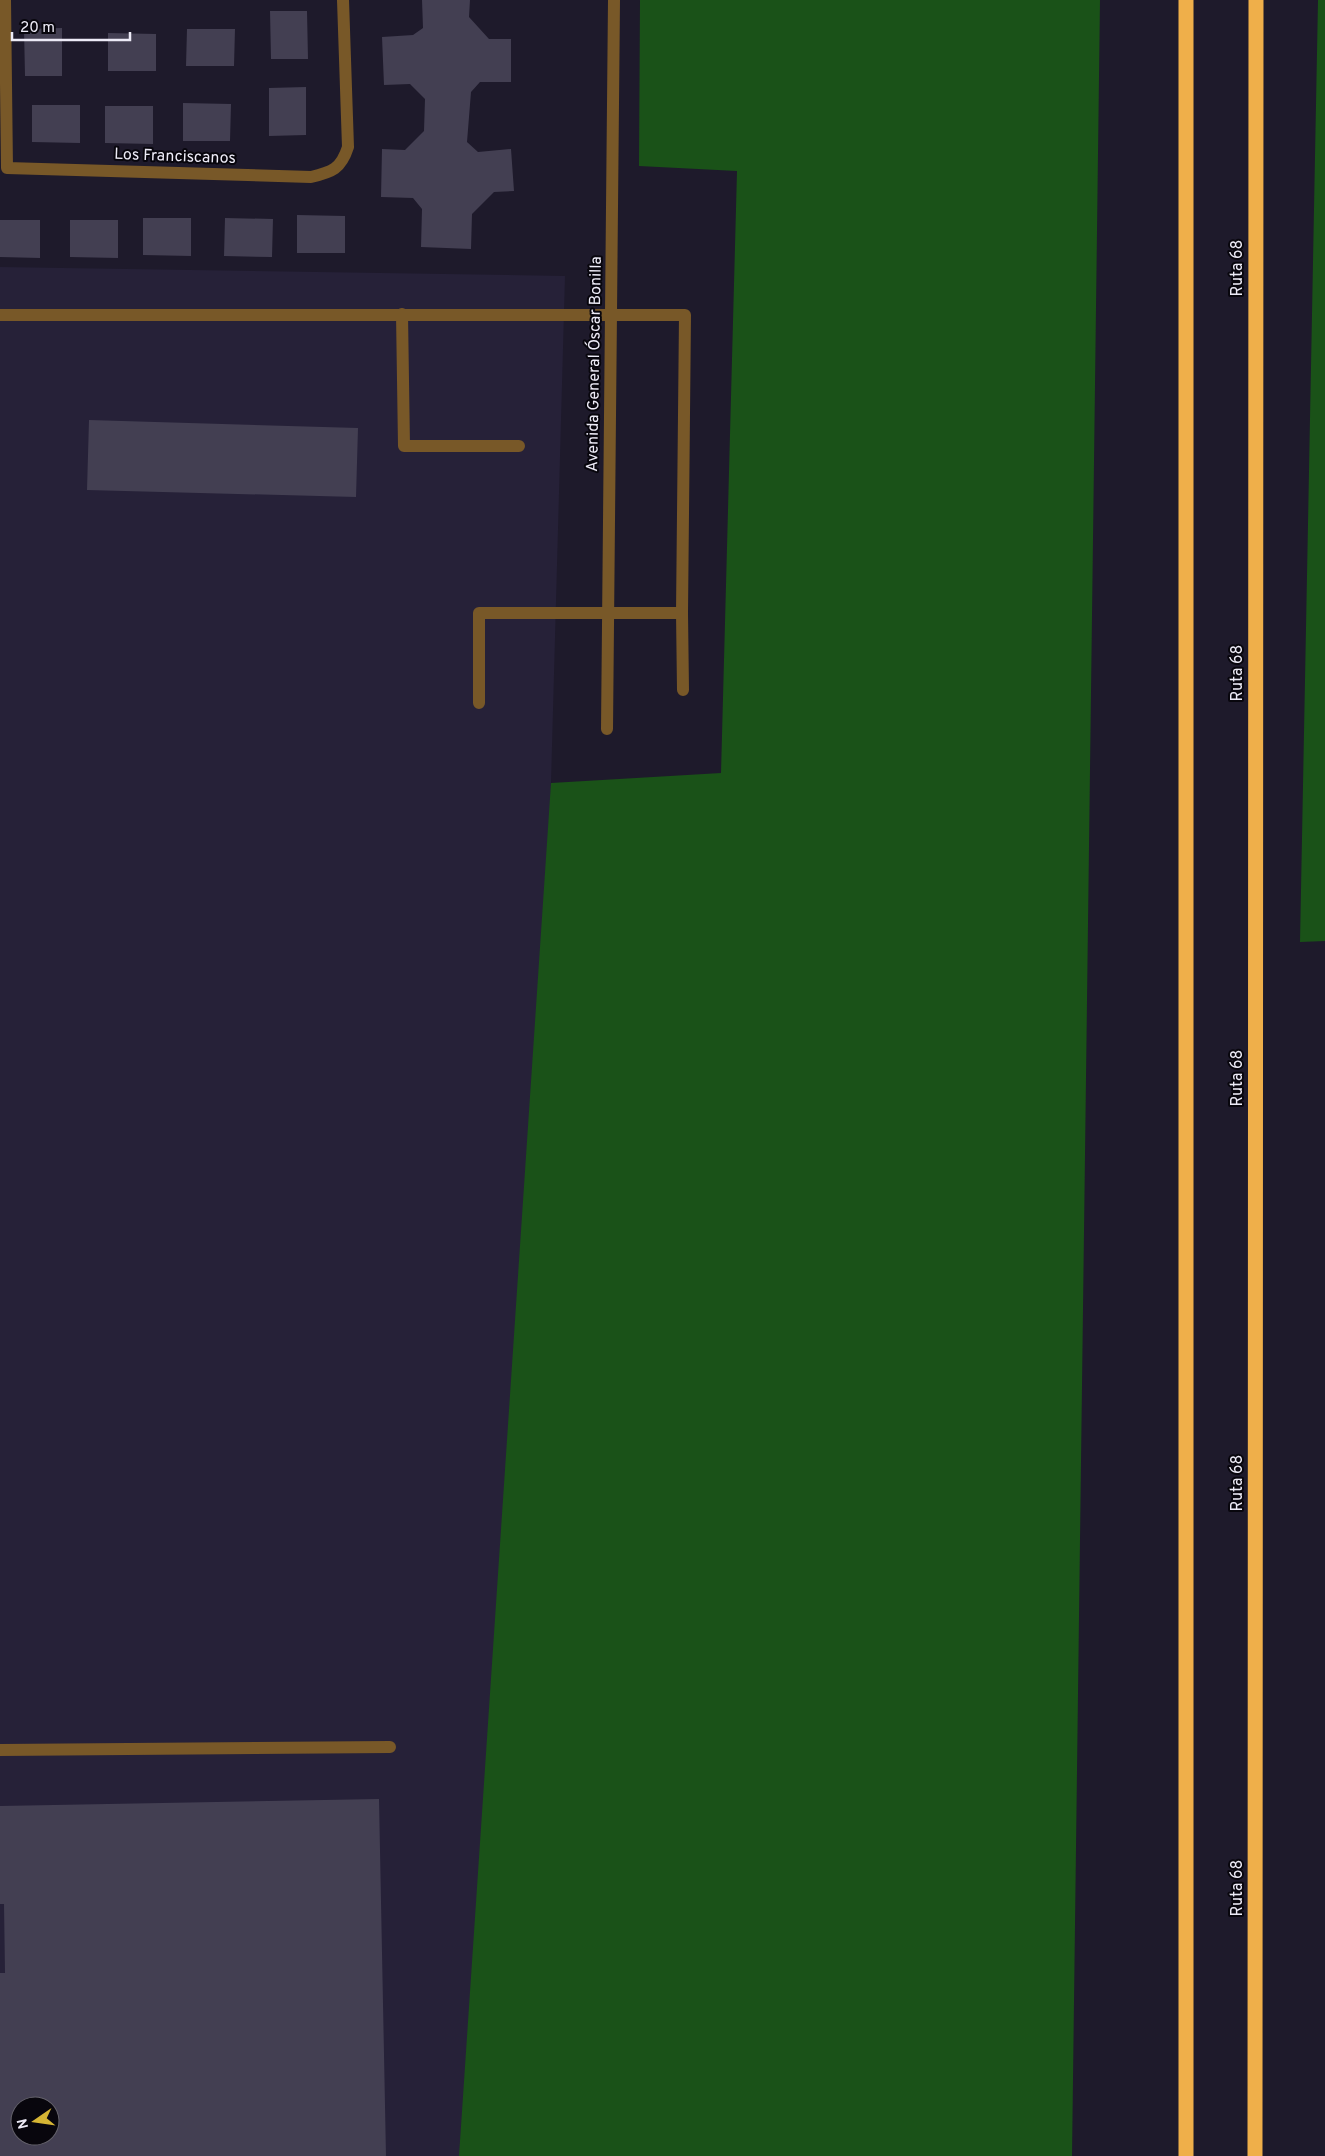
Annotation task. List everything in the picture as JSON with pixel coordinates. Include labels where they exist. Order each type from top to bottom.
[{"type":"highway","points":[[1186,0],[1186,2156]]},
{"type":"highway","name":"Ruta 68","points":[[1255,2156],[1256,0]]},
{"type":"street","name":"Los Franciscanos","points":[[5,0],[7,168],[311,177],[329,173],[344,162],[348,147],[343,0]]},
{"type":"street","name":"Avenida General Óscar Bonilla","points":[[607,729],[614,0]]},
{"type":"street","points":[[0,314],[685,315],[683,690]]},
{"type":"street","points":[[402,314],[404,446],[519,446]]},
{"type":"street","points":[[478,703],[479,613],[682,613]]},
{"type":"street","points":[[0,1750],[390,1747]]},
{"type":"shaded area","points":[[0,267],[565,276],[551,783],[548,2156],[0,2156]]},
{"type":"green space","points":[[640,0],[1100,0],[1072,2156],[459,2156],[551,783],[721,773],[737,171],[639,166]]},
{"type":"green space","points":[[1318,0],[1325,0],[1325,941],[1300,942]]},
{"type":"building","points":[[422,0],[470,0],[469,17],[489,39],[511,39],[511,82],[480,82],[471,92],[467,142],[478,152],[511,149],[514,191],[494,192],[472,214],[471,249],[421,247],[422,209],[413,198],[381,197],[382,149],[405,150],[424,131],[425,99],[410,84],[384,85],[382,37],[413,35],[423,28]]},
{"type":"building","points":[[270,11],[307,11],[308,59],[271,59]]},
{"type":"building","points":[[62,28],[62,76],[25,76],[24,29]]},
{"type":"building","points":[[187,29],[235,29],[234,66],[186,66]]},
{"type":"building","points":[[108,33],[156,34],[156,71],[108,71]]},
{"type":"building","points":[[306,87],[306,135],[269,136],[269,88]]},
{"type":"building","points":[[183,103],[231,104],[230,141],[183,141]]},
{"type":"building","points":[[32,105],[80,105],[80,143],[32,142]]},
{"type":"building","points":[[105,106],[153,106],[153,144],[105,143]]},
{"type":"building","points":[[297,215],[345,216],[345,253],[297,253]]},
{"type":"building","points":[[143,218],[191,218],[191,256],[143,255]]},
{"type":"building","points":[[225,218],[273,219],[272,257],[224,256]]},
{"type":"building","points":[[0,220],[40,220],[40,258],[0,257]]},
{"type":"building","points":[[70,220],[118,220],[118,258],[70,257]]},
{"type":"building","points":[[89,420],[358,428],[356,497],[87,490]]},
{"type":"building","points":[[379,1799],[386,2156],[0,2156],[0,1973],[5,1973],[4,1904],[0,1904],[0,1806]]}]
